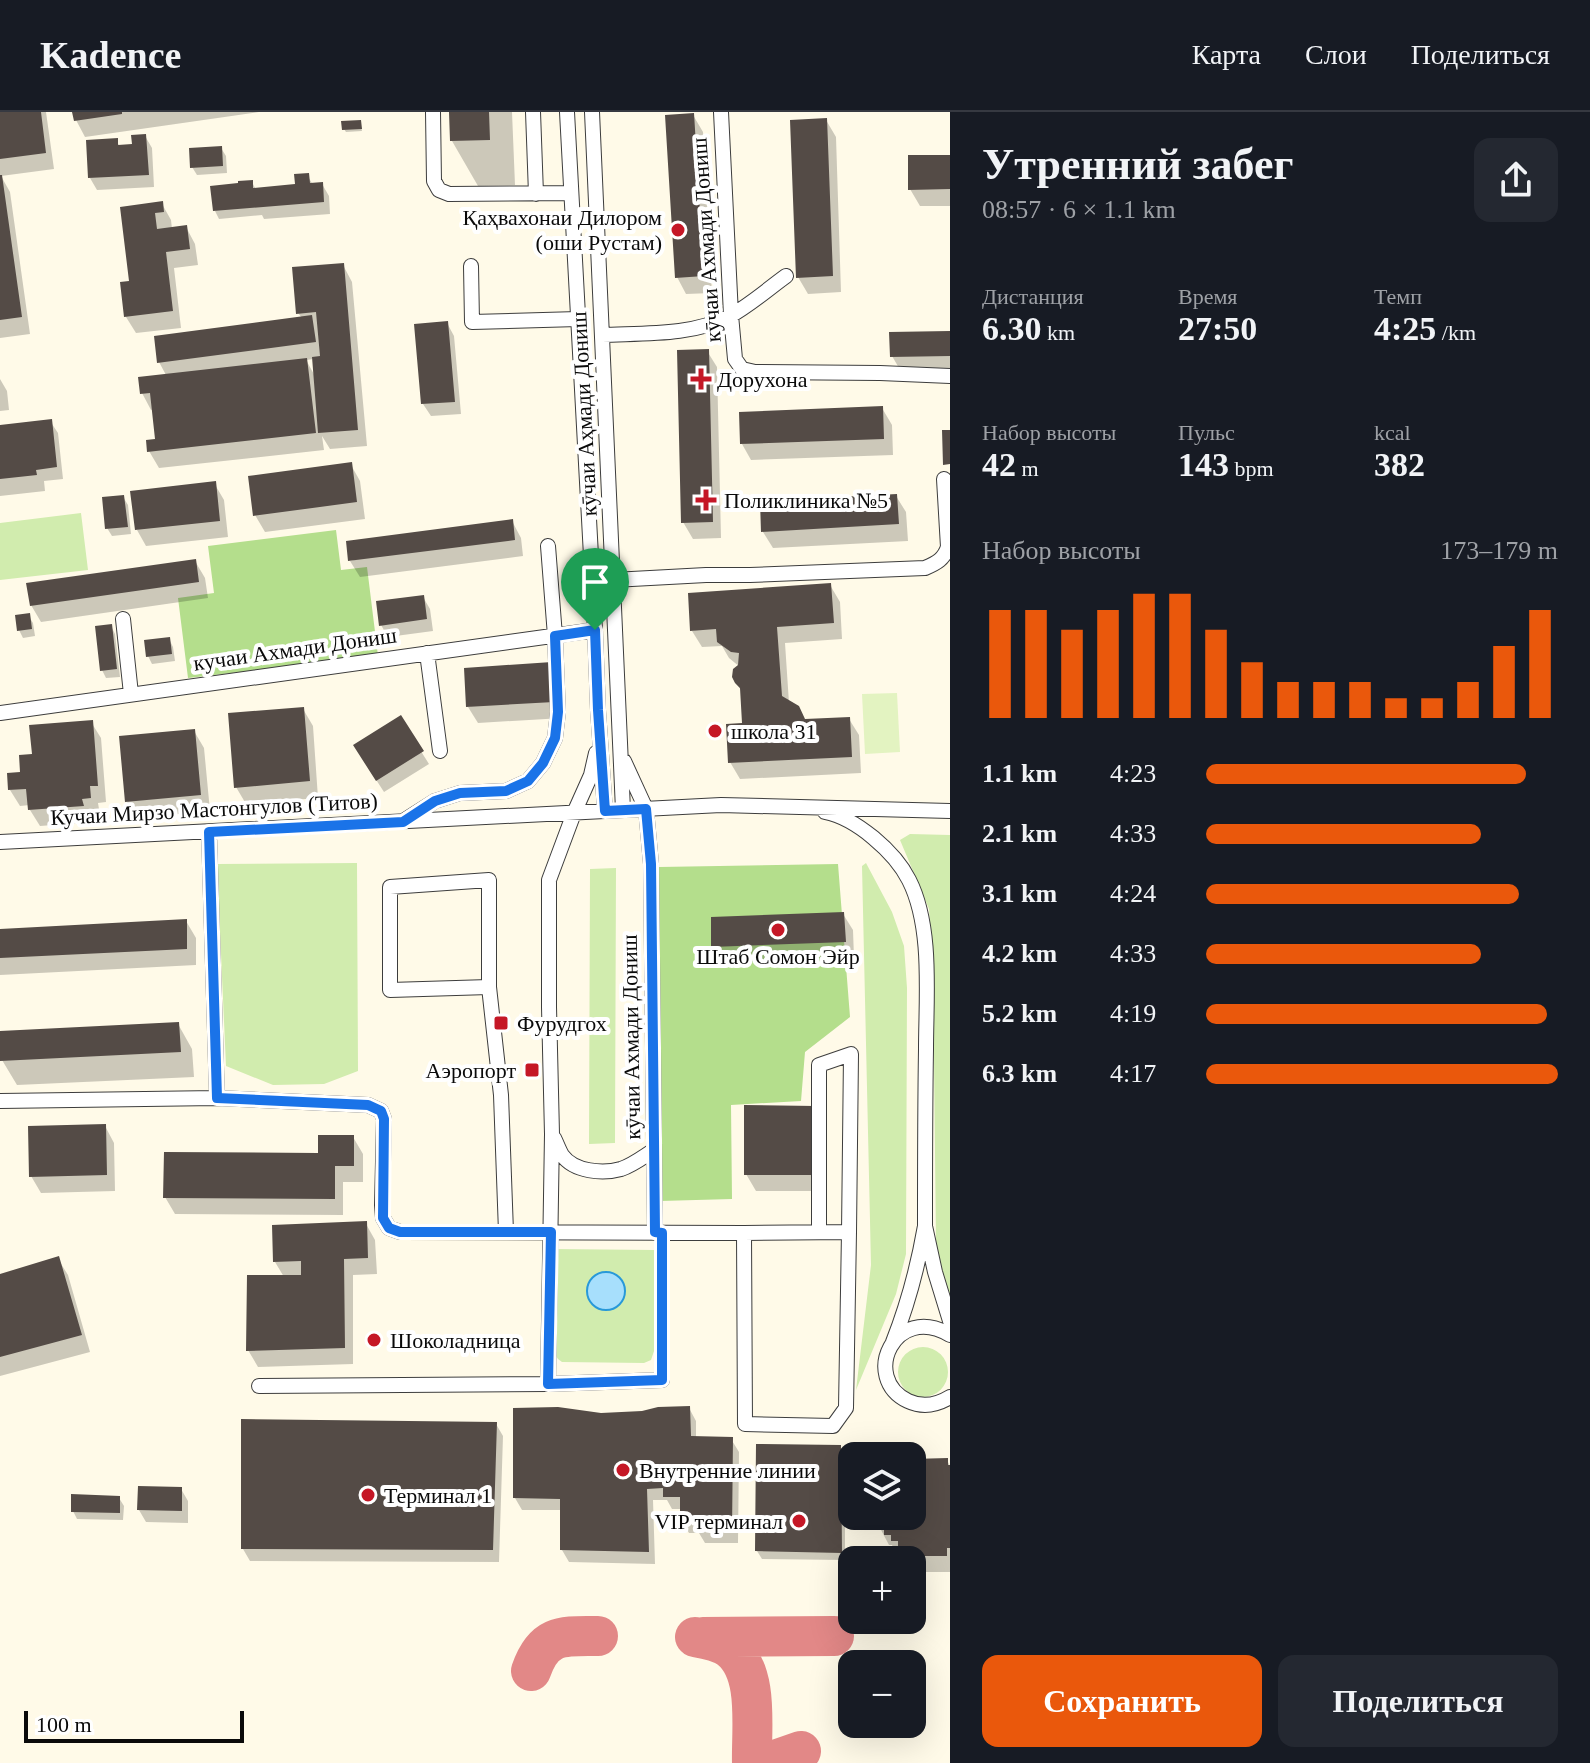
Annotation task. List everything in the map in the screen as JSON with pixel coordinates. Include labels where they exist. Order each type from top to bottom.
[{"type":"street","points":[[433,112],[434,181],[439,190],[449,194],[570,193]]},
{"type":"street","points":[[533,112],[536,194]]},
{"type":"street","points":[[567,112],[605,811]]},
{"type":"street","name":"кӯчаи Аҳмади Дониш","points":[[592,112],[623,810]]},
{"type":"street","name":"кӯчаи Ахмади Дониш","points":[[721,112],[731,315],[735,359],[742,369],[755,372],[950,376]]},
{"type":"street","points":[[471,266],[472,322],[578,319]]},
{"type":"street","points":[[602,335],[667,332],[704,326],[731,315],[786,276]]},
{"type":"street","points":[[613,580],[925,568],[944,557],[948,547],[944,479]]},
{"type":"street","points":[[403,822],[435,801],[460,793],[506,791],[528,781],[543,763],[555,738],[558,712],[548,546]]},
{"type":"street","points":[[123,619],[131,694]]},
{"type":"street","name":"кучаи Ахмади Дониш","points":[[0,713],[595,630]]},
{"type":"street","points":[[427,653],[440,751]]},
{"type":"street","points":[[548,1384],[552,1134],[549,880],[591,775],[599,737]]},
{"type":"street","name":"кӯчаи Ахмади Дониш","points":[[552,1134],[563,1157],[576,1168],[619,1169],[654,1150],[651,864],[646,809],[625,763],[618,737]]},
{"type":"street","name":"Кучаи Мирзо Мастонгулов (Титов)","points":[[0,842],[721,805],[801,807]]},
{"type":"street","points":[[801,807],[950,811]]},
{"type":"street","points":[[801,807],[831,813],[858,826],[884,847],[909,879],[921,917],[926,971],[925,1226],[917,1272],[885,1366],[893,1390],[914,1404],[926,1406],[950,1397]]},
{"type":"street","points":[[209,832],[217,1098]]},
{"type":"street","points":[[489,987],[390,990],[390,887],[489,880],[489,987],[501,1095],[506,1232]]},
{"type":"street","points":[[744,1233],[745,1424],[833,1426],[846,1408],[851,1054],[819,1065],[819,1232]]},
{"type":"street","points":[[0,1101],[217,1098],[374,1107],[381,1111],[384,1119],[383,1218],[389,1228],[400,1232],[849,1232]]},
{"type":"street","points":[[259,1386],[662,1380],[654,1150]]},
{"type":"street","points":[[925,1226],[950,1321]]},
{"type":"street","points":[[893,1342],[902,1333],[926,1326],[950,1335]]},
{"type":"green space","points":[[81,513],[88,570],[0,580],[0,523]]},
{"type":"green space","points":[[336,530],[341,570],[367,567],[378,656],[188,678],[178,598],[214,593],[208,546]]},
{"type":"green space","points":[[897,693],[900,752],[865,754],[862,694]]},
{"type":"green space","points":[[910,834],[950,835],[950,1295],[945,1286],[936,1243],[933,968],[929,909],[900,840]]},
{"type":"green space","points":[[357,863],[358,1071],[324,1084],[273,1085],[226,1066],[217,864]]},
{"type":"green space","points":[[866,863],[892,912],[904,946],[907,988],[906,1254],[896,1294],[856,1390],[871,1265],[862,866]]},
{"type":"green space","points":[[838,864],[850,1017],[805,1052],[801,1101],[731,1105],[732,1199],[660,1201],[659,867]]},
{"type":"green space","points":[[616,868],[615,1143],[589,1144],[590,869]]},
{"type":"green space","points":[[553,1249],[655,1250],[655,1348],[651,1360],[644,1363],[562,1362],[558,1359],[554,1353]]},
{"type":"green space","points":[[923,1347],[941,1354],[948,1372],[941,1390],[923,1397],[905,1390],[898,1372],[905,1354]]},
{"type":"water","points":[[606,1272],[619,1278],[625,1291],[619,1304],[606,1310],[593,1304],[587,1291],[593,1278]]},
{"type":"building","points":[[0,112],[41,112],[46,153],[0,159]]},
{"type":"building","points":[[72,112],[122,112],[122,114],[74,121]]},
{"type":"building","points":[[449,112],[489,112],[490,140],[450,141]]},
{"type":"building","points":[[694,113],[704,276],[675,278],[665,115]]},
{"type":"building","points":[[827,118],[833,276],[796,278],[790,120]]},
{"type":"building","points":[[361,120],[362,129],[342,130],[341,121]]},
{"type":"building","points":[[146,134],[149,175],[88,178],[86,140],[118,138],[118,145],[132,144],[131,135]]},
{"type":"building","points":[[222,146],[223,166],[190,168],[189,148]]},
{"type":"building","points":[[908,155],[950,155],[950,189],[908,190]]},
{"type":"building","points":[[309,173],[310,183],[323,182],[324,202],[213,211],[210,186],[253,180],[253,188],[295,184],[294,174]]},
{"type":"building","points":[[0,175],[22,317],[0,320]]},
{"type":"building","points":[[163,201],[164,212],[155,213],[157,229],[187,225],[190,249],[166,252],[173,311],[124,317],[120,282],[129,281],[120,207]]},
{"type":"building","points":[[344,263],[358,430],[318,433],[312,357],[320,356],[316,312],[296,314],[292,267]]},
{"type":"building","points":[[312,315],[316,342],[157,363],[154,336]]},
{"type":"building","points":[[448,321],[455,402],[421,404],[414,324]]},
{"type":"building","points":[[950,331],[950,356],[890,357],[889,332]]},
{"type":"building","points":[[709,349],[713,522],[681,523],[677,350]]},
{"type":"building","points":[[307,358],[316,433],[147,452],[146,440],[155,439],[150,393],[140,394],[138,377]]},
{"type":"building","points":[[883,406],[884,439],[740,444],[739,412]]},
{"type":"building","points":[[52,419],[57,467],[36,470],[37,475],[0,479],[0,425]]},
{"type":"building","points":[[942,430],[950,430],[950,464],[943,465]]},
{"type":"building","points":[[352,462],[357,502],[253,516],[248,476]]},
{"type":"building","points":[[216,481],[220,521],[135,530],[130,491]]},
{"type":"building","points":[[897,494],[899,524],[761,532],[760,501]]},
{"type":"building","points":[[124,495],[128,527],[105,529],[102,497]]},
{"type":"building","points":[[513,519],[515,540],[348,561],[346,541]]},
{"type":"building","points":[[196,559],[199,582],[30,606],[26,583]]},
{"type":"building","points":[[831,583],[834,623],[777,627],[782,696],[799,706],[805,719],[850,717],[852,757],[728,763],[726,724],[742,723],[740,688],[732,677],[739,653],[731,652],[717,642],[716,629],[690,631],[688,593]]},
{"type":"building","points":[[424,595],[427,619],[379,626],[376,601]]},
{"type":"building","points":[[30,613],[32,629],[17,631],[15,615]]},
{"type":"building","points":[[112,624],[117,669],[100,671],[95,626]]},
{"type":"building","points":[[170,637],[172,654],[146,657],[144,640]]},
{"type":"building","points":[[552,662],[554,702],[466,707],[464,668]]},
{"type":"building","points":[[304,707],[310,781],[234,788],[228,713]]},
{"type":"building","points":[[401,715],[424,751],[376,781],[353,745]]},
{"type":"building","points":[[93,720],[98,786],[90,786],[91,798],[82,799],[84,806],[28,810],[26,789],[8,790],[7,773],[20,772],[19,755],[32,754],[29,725]]},
{"type":"building","points":[[195,729],[201,795],[125,802],[119,736]]},
{"type":"building","name":"Штаб Сомон Эйр","points":[[844,912],[846,942],[711,947],[711,917]]},
{"type":"building","points":[[187,919],[187,949],[0,958],[0,929]]},
{"type":"building","points":[[179,1022],[181,1052],[0,1061],[0,1031]]},
{"type":"building","points":[[744,1105],[815,1106],[815,1175],[744,1175]]},
{"type":"building","points":[[106,1124],[107,1175],[29,1177],[28,1126]]},
{"type":"building","points":[[318,1135],[354,1135],[354,1166],[335,1166],[335,1199],[163,1198],[164,1152],[318,1153]]},
{"type":"building","points":[[367,1221],[368,1258],[344,1259],[345,1348],[246,1351],[247,1275],[301,1275],[301,1261],[273,1262],[272,1225]]},
{"type":"building","points":[[59,1256],[82,1335],[0,1357],[0,1274]]},
{"type":"building","name":"Внутренние линии","points":[[690,1406],[691,1436],[733,1437],[732,1532],[696,1531],[696,1521],[680,1521],[680,1497],[663,1497],[663,1488],[647,1489],[649,1552],[560,1550],[560,1499],[513,1498],[513,1408],[558,1407],[601,1413]]},
{"type":"building","name":"Терминал 1","points":[[241,1419],[497,1422],[493,1550],[241,1549]]},
{"type":"building","name":"VIP терминал","points":[[756,1444],[838,1445],[838,1530],[842,1530],[842,1546],[838,1546],[838,1553],[755,1551]]},
{"type":"building","points":[[948,1458],[950,1465],[950,1548],[947,1548],[947,1556],[926,1556],[926,1546],[898,1546],[898,1541],[891,1541],[891,1535],[884,1535],[884,1530],[926,1530],[926,1459]]},
{"type":"building","points":[[138,1486],[182,1487],[182,1511],[137,1510]]},
{"type":"building","points":[[71,1494],[120,1496],[120,1513],[71,1512]]},
{"type":"taxiway","points":[[531,1671],[542,1650],[556,1639],[598,1636]]},
{"type":"taxiway","points":[[703,1637],[834,1636]]},
{"type":"taxiway","points":[[695,1637],[726,1646],[740,1659],[746,1672],[752,1702],[752,1763]]},
{"type":"taxiway","points":[[773,1763],[801,1751]]},
{"type":"place","name":"Қаҳвахонаи Дилором (оши Рустам)","points":[[678,230]]},
{"type":"place","name":"Дорухона","points":[[701,379]]},
{"type":"place","name":"Поликлиника №5","points":[[706,500]]},
{"type":"place","name":"школа 31","points":[[715,731]]},
{"type":"place","name":"Штаб Сомон Эйр","points":[[778,930]]},
{"type":"place","name":"Фурудгох","points":[[501,1023]]},
{"type":"place","name":"Аэропорт","points":[[532,1070]]},
{"type":"place","name":"Шоколадница","points":[[374,1340]]},
{"type":"place","name":"Внутренние линии","points":[[623,1470]]},
{"type":"place","name":"Терминал 1","points":[[368,1495]]},
{"type":"place","name":"VIP терминал","points":[[799,1521]]},
{"type":"route","points":[[595,630],[605,811],[646,809],[651,864],[655,1232],[662,1233],[662,1380],[548,1384],[551,1232],[400,1232],[389,1228],[383,1218],[382,1205],[384,1119],[381,1111],[368,1105],[217,1098],[209,832],[403,822],[435,801],[460,793],[506,791],[528,781],[543,763],[555,738],[558,712],[555,636],[595,630]]}]
